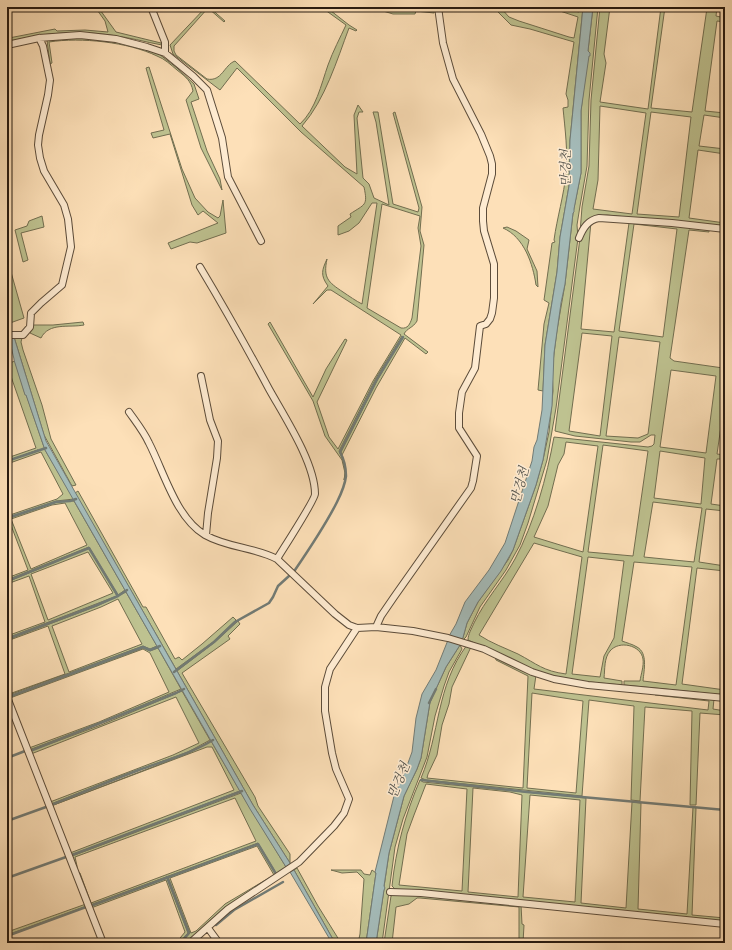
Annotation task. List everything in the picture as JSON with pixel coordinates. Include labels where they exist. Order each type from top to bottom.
[{"type":"street","points":[[151,7],[165,42],[165,53]]},
{"type":"street","points":[[376,628],[381,616],[470,488],[473,481],[478,456],[459,428],[458,413],[462,392],[475,368],[480,326],[486,324],[490,319],[494,298],[494,264],[484,231],[483,220],[483,208],[492,174],[492,164],[481,134],[453,79],[443,43],[438,7]]},
{"type":"street","points":[[7,45],[39,38],[70,35],[108,37],[156,49],[165,53],[193,76],[207,90],[222,138],[228,177],[262,241]]},
{"type":"street","points":[[7,335],[23,335],[30,327],[32,313],[62,285],[71,247],[68,219],[64,204],[44,171],[38,145],[50,80],[43,46],[39,38]]},
{"type":"street","points":[[579,238],[586,224],[599,218],[725,228]]},
{"type":"street","points":[[200,267],[295,436],[311,470],[315,495],[277,559]]},
{"type":"street","points":[[201,376],[210,420],[218,441],[218,458],[208,513],[206,535]]},
{"type":"street","points":[[129,412],[149,442],[174,496],[185,515],[198,530],[220,543],[265,554],[277,559],[335,614],[349,625],[357,628],[412,631],[448,638],[484,649],[532,672],[554,679],[588,685],[725,698]]},
{"type":"street","points":[[190,943],[228,908],[286,872],[298,862],[331,830],[344,813],[348,799],[336,769],[332,753],[325,711],[325,687],[330,669],[357,628]]},
{"type":"street","points":[[7,697],[103,943]]},
{"type":"street","points":[[390,892],[421,893],[725,924]]},
{"type":"street","points":[[208,928],[220,943]]},
{"type":"green space","points":[[95,7],[98,7],[116,32],[161,43],[162,45],[97,33],[58,33],[33,36],[7,42],[7,24],[9,38],[55,29],[57,31],[85,30],[108,32],[105,21]]},
{"type":"green space","points":[[206,7],[209,7],[225,21],[224,22],[208,8],[174,46],[176,55],[207,79],[220,76],[231,63],[235,61],[300,124],[306,118],[314,104],[334,50],[346,25],[321,7],[326,7],[357,30],[356,31],[349,28],[324,92],[310,116],[302,126],[345,167],[357,174],[354,115],[358,105],[363,112],[359,112],[357,118],[363,178],[369,184],[374,198],[389,205],[376,122],[373,112],[378,112],[393,204],[418,212],[419,208],[393,113],[395,112],[422,207],[420,231],[424,245],[417,321],[404,334],[428,352],[426,354],[405,338],[376,388],[342,455],[341,452],[378,379],[403,337],[402,336],[376,378],[339,451],[343,461],[345,473],[342,460],[325,436],[313,401],[268,324],[270,322],[313,397],[326,369],[345,339],[347,340],[317,402],[329,437],[338,449],[373,381],[401,335],[331,290],[327,290],[313,304],[328,286],[323,276],[324,266],[327,259],[326,275],[330,282],[362,304],[377,203],[372,203],[359,223],[349,231],[338,235],[338,226],[351,217],[350,214],[364,204],[366,198],[364,187],[301,132],[237,68],[220,90],[173,54],[170,45]],"holes":[[[382,204],[420,216],[418,228],[421,246],[412,318],[407,327],[401,328],[367,308]]]},
{"type":"green space","points":[[370,7],[396,7],[397,9],[409,9],[410,7],[434,7],[434,13],[416,11],[415,14],[393,14]]},
{"type":"green space","points":[[493,7],[500,7],[509,17],[519,21],[574,38],[578,17],[548,7],[559,7],[579,12],[580,7],[583,7],[570,140],[569,186],[560,237],[557,272],[545,345],[543,391],[538,390],[544,324],[549,303],[544,300],[552,243],[555,242],[555,232],[564,190],[567,165],[563,108],[568,107],[566,94],[574,42],[511,25]]},
{"type":"green space","points":[[593,7],[598,7],[589,100],[587,166],[577,225],[578,238],[556,408],[547,460],[520,545],[506,570],[480,607],[466,637],[462,641],[467,623],[478,602],[508,560],[513,550],[536,485],[549,432],[553,391],[552,370],[565,284],[573,213],[581,173],[581,111]]},
{"type":"green space","points":[[600,7],[610,7],[604,54],[606,63],[600,102],[648,109],[661,7],[665,7],[651,108],[692,112],[707,8],[704,7],[717,7],[716,16],[725,18],[725,22],[717,21],[705,111],[725,113],[725,118],[704,115],[699,146],[725,149],[725,154],[698,150],[689,218],[725,223],[725,227],[607,215],[598,216],[580,233],[582,207],[589,166],[591,100]],"holes":[[[600,106],[646,113],[632,214],[593,209],[598,180]],[[651,112],[691,117],[679,217],[637,214]]]},
{"type":"green space","points":[[80,38],[123,43],[159,54],[194,84],[199,99],[191,102],[207,151],[220,179],[222,190],[201,148],[186,100],[193,91],[191,84],[185,77],[160,57],[132,47],[104,42],[75,40],[49,42],[52,63],[50,64],[47,40]]},
{"type":"green space","points":[[149,67],[182,169],[195,198],[208,212],[218,218],[220,216],[223,200],[226,233],[197,243],[190,242],[171,249],[168,243],[218,223],[203,211],[198,215],[192,205],[170,134],[153,138],[151,133],[164,130],[146,68]]},
{"type":"green space","points":[[42,216],[44,227],[21,233],[28,260],[23,262],[15,230],[27,226],[29,221]]},
{"type":"green space","points":[[591,222],[581,329],[614,332],[629,223],[709,228],[709,232],[689,230],[670,358],[674,361],[723,368],[725,359],[725,398],[717,454],[725,455],[725,459],[717,459],[711,504],[725,506],[725,511],[706,509],[699,562],[725,566],[725,571],[697,568],[682,684],[725,690],[725,695],[624,685],[624,681],[640,681],[643,659],[638,650],[634,647],[624,645],[614,648],[608,654],[606,660],[604,678],[622,681],[622,685],[568,680],[538,672],[468,640],[470,631],[478,615],[515,559],[528,531],[544,484],[554,437],[648,447],[654,444],[655,435],[651,435],[640,442],[631,442],[575,436],[555,431],[580,238]],"holes":[[[634,224],[677,229],[663,337],[619,331]],[[582,333],[612,336],[600,436],[569,431]],[[619,337],[660,342],[648,434],[638,438],[606,436]],[[671,370],[716,376],[706,453],[660,447]],[[566,442],[598,446],[583,552],[534,537],[548,506],[558,465],[564,454]],[[603,445],[648,451],[633,556],[588,552]],[[660,451],[705,458],[701,504],[654,498]],[[653,502],[702,508],[694,562],[644,557]],[[534,543],[582,557],[566,674],[546,669],[479,635]],[[588,557],[624,561],[614,638],[604,656],[600,677],[572,674]],[[634,562],[692,567],[676,685],[643,681],[643,653],[633,645],[622,641]]]},
{"type":"green space","points":[[507,227],[529,240],[527,249],[537,271],[538,287],[536,285],[533,268],[522,244],[510,232],[503,228]]},
{"type":"green space","points":[[9,265],[24,318],[10,323],[7,308],[7,266]]},
{"type":"green space","points":[[83,322],[84,325],[54,328],[45,333],[41,338],[30,333],[33,325]]},
{"type":"green space","points":[[14,337],[22,338],[21,342],[23,350],[42,405],[51,439],[76,485],[72,486],[44,435]]},
{"type":"green space","points":[[15,361],[45,450],[74,499],[56,501],[7,518],[7,516],[57,499],[63,494],[41,452],[7,464],[7,458],[36,448],[7,365]]},
{"type":"green space","points":[[78,491],[143,607],[146,607],[175,659],[179,657],[182,660],[233,617],[236,620],[213,642],[176,669],[75,493]]},
{"type":"green space","points":[[74,501],[125,590],[118,595],[89,547],[7,580],[7,578],[28,570],[9,520],[7,521],[7,519],[57,502]],"holes":[[[65,503],[87,545],[31,569],[11,519],[52,505]]]},
{"type":"green space","points":[[89,548],[117,596],[7,638],[7,636],[45,622],[29,576],[7,584],[7,582]],"holes":[[[88,552],[113,593],[48,620],[31,574]]]},
{"type":"green space","points":[[126,592],[157,646],[150,649],[143,646],[9,695],[65,674],[48,626],[7,640],[97,606]],"holes":[[[118,599],[142,644],[69,672],[52,626]]]},
{"type":"green space","points":[[238,621],[240,624],[228,636],[230,639],[182,673],[255,797],[258,806],[290,854],[290,863],[253,805],[177,671],[215,642]]},
{"type":"green space","points":[[460,645],[462,649],[449,672],[444,686],[435,716],[427,757],[403,819],[395,847],[382,943],[376,943],[389,853],[404,796],[421,758],[430,702],[446,667]]},
{"type":"green space","points":[[467,645],[471,647],[452,687],[449,704],[442,725],[437,755],[427,778],[523,788],[528,676],[496,660],[495,656],[536,675],[534,689],[708,710],[709,701],[655,695],[655,693],[714,699],[713,709],[725,711],[725,715],[700,713],[696,805],[690,805],[692,711],[645,707],[640,801],[631,800],[634,706],[589,700],[582,796],[426,780],[421,778],[432,744],[444,693],[449,677]],"holes":[[[532,693],[583,701],[576,793],[527,788]]]},
{"type":"green space","points":[[143,648],[150,651],[158,648],[181,689],[100,723],[29,750],[29,748],[99,722],[169,692],[150,653],[143,649],[10,697]]},
{"type":"green space","points":[[182,691],[210,740],[188,752],[121,776],[51,804],[50,802],[173,755],[199,743],[176,697],[31,754],[30,751],[101,725]]},
{"type":"green space","points":[[211,741],[240,791],[71,855],[70,853],[234,790],[212,747],[207,747],[51,806],[189,753]]},
{"type":"green space","points":[[420,780],[423,782],[586,798],[581,903],[626,908],[632,802],[641,803],[638,909],[687,914],[693,807],[696,808],[692,915],[725,918],[725,922],[395,889],[392,886],[399,845]],"holes":[[[426,784],[467,789],[462,891],[399,885],[407,834]],[[473,788],[510,792],[522,795],[518,897],[468,892]],[[530,795],[580,800],[575,902],[523,897]]]},
{"type":"green space","points":[[241,793],[286,867],[197,933],[186,943],[181,943],[190,933],[168,877],[258,844],[276,874],[258,843],[90,905],[78,872],[80,873],[91,903],[256,841],[235,798],[75,857],[77,869],[72,856]],"holes":[[[257,846],[274,875],[225,904],[196,931],[191,933],[170,878]]]},
{"type":"green space","points":[[297,868],[341,943],[335,943],[294,870]]},
{"type":"green space","points":[[331,870],[361,870],[364,874],[370,875],[372,870],[376,873],[366,943],[358,943],[364,879],[357,872],[342,873]]},
{"type":"green space","points":[[167,878],[188,933],[179,943],[176,943],[185,932],[166,880],[91,908],[91,906]]},
{"type":"green space","points":[[420,895],[521,905],[522,924],[524,925],[523,943],[519,943],[519,907],[417,898],[409,904],[396,907],[392,943],[384,943],[391,896]]},
{"type":"green space","points":[[86,904],[87,906],[7,935],[7,924],[10,931]]},
{"type":"water","points":[[583,7],[593,7],[588,51],[590,56],[581,111],[581,173],[573,213],[565,284],[554,353],[552,406],[543,460],[536,485],[513,550],[501,571],[478,602],[467,623],[462,641],[449,636],[456,624],[465,602],[489,570],[505,543],[532,461],[534,447],[537,440],[542,410],[545,345],[557,272],[560,237],[569,186],[570,140]]},
{"type":"water","points":[[10,337],[14,337],[46,441],[253,805],[290,865],[286,867],[250,809],[45,450],[14,360]]},
{"type":"water","points":[[448,640],[460,645],[446,667],[430,702],[421,758],[404,796],[389,853],[376,943],[366,943],[375,872],[394,796],[412,752],[416,718],[422,694],[436,670]]},
{"type":"water","points":[[294,870],[335,943],[332,943],[290,872]]},
{"type":"waterway","points":[[295,570],[312,545],[340,496],[346,476],[346,469],[340,452],[377,379],[403,337]]},
{"type":"waterway","points":[[7,461],[46,448]]},
{"type":"waterway","points":[[7,518],[56,502],[76,499]]},
{"type":"waterway","points":[[7,581],[89,548],[118,596]]},
{"type":"waterway","points":[[174,672],[214,642],[235,622],[269,603],[278,586],[289,576]]},
{"type":"waterway","points":[[7,639],[97,605],[118,596],[127,590]]},
{"type":"waterway","points":[[11,696],[143,647],[150,650],[160,646]]},
{"type":"waterway","points":[[30,751],[184,689]]},
{"type":"waterway","name":"만겅천","points":[[429,703],[436,689]]},
{"type":"waterway","points":[[51,805],[186,753],[213,740]]},
{"type":"waterway","points":[[7,758],[25,751]]},
{"type":"waterway","points":[[421,780],[527,792],[725,810]]},
{"type":"waterway","points":[[72,855],[242,791]]},
{"type":"waterway","points":[[7,821],[46,807]]},
{"type":"waterway","points":[[93,905],[258,844],[276,874]]},
{"type":"waterway","points":[[7,878],[66,857]]},
{"type":"waterway","points":[[167,877],[189,933],[180,943]]},
{"type":"waterway","points":[[216,925],[234,910],[283,882]]},
{"type":"waterway","points":[[7,936],[86,907]]}]
